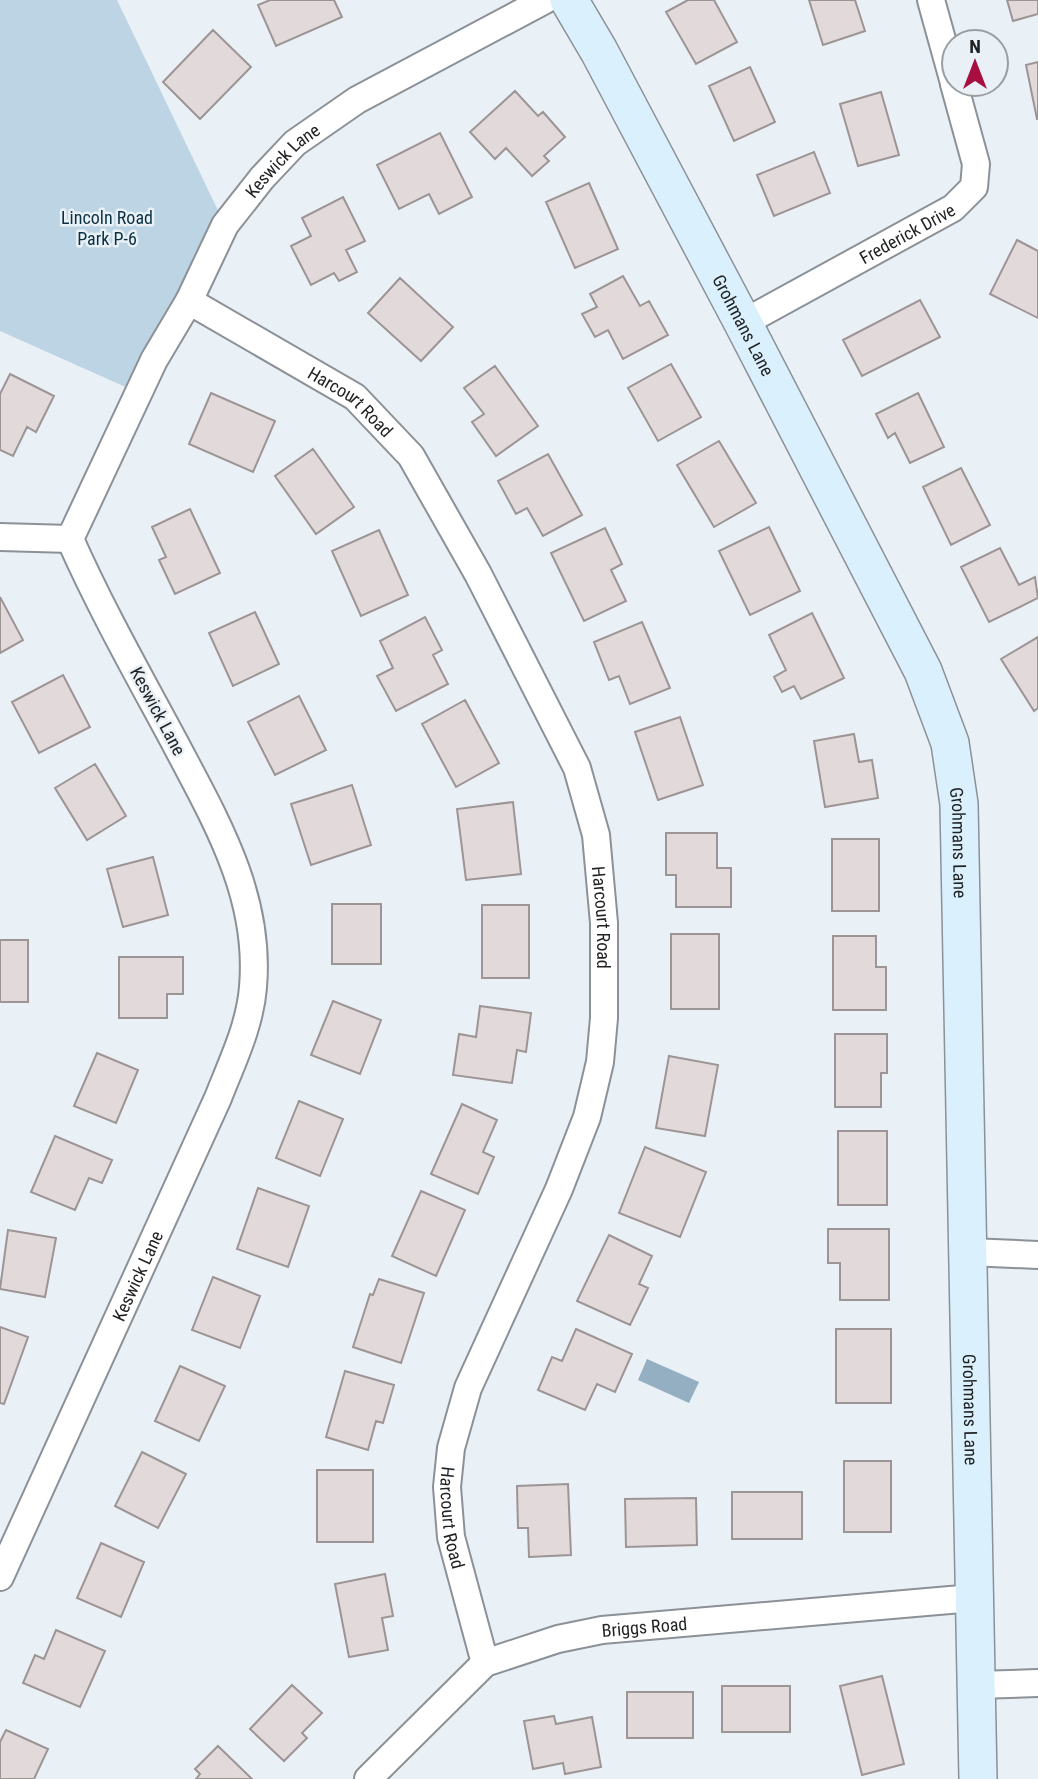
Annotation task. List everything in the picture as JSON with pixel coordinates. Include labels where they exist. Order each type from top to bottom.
[{"type":"street","name":"Keswick Lane","points":[[0,1577],[218,1098],[244,1032],[253,988],[253,932],[244,885],[216,821],[70,540],[154,360],[189,301],[225,225],[262,178],[295,143],[357,100],[545,0]]},
{"type":"street","name":"Grohmans Lane","points":[[569,0],[599,51],[743,323],[923,671],[950,743],[959,804],[978,1779]]},
{"type":"street","name":"Frederick Drive","points":[[932,0],[940,30]]},
{"type":"street","name":"Frederick Drive","points":[[743,323],[953,208],[974,187],[976,164],[958,98]]},
{"type":"street","name":"Harcourt Road","points":[[189,301],[355,397],[411,456],[478,574],[577,768],[596,835],[604,923],[604,1018],[600,1062],[592,1095],[559,1189],[468,1388],[451,1448],[447,1487],[451,1537],[485,1663]]},
{"type":"street","points":[[0,537],[70,540]]},
{"type":"street","points":[[969,1252],[1038,1255]]},
{"type":"street","name":"Briggs Road","points":[[368,1779],[485,1663],[558,1639],[602,1630],[973,1598]]},
{"type":"street","points":[[976,1685],[1038,1683]]},
{"type":"green space","name":"Lincoln Road Park P-6","points":[[0,0],[117,0],[225,225],[139,393],[0,331]]},
{"type":"shaded area","points":[[647,1359],[699,1382],[689,1403],[638,1380]]},
{"type":"building","points":[[270,0],[334,0],[342,17],[276,46],[258,5]]},
{"type":"building","points":[[688,0],[714,0],[737,42],[696,64],[666,12]]},
{"type":"building","points":[[809,0],[855,0],[865,31],[823,45]]},
{"type":"building","points":[[1007,0],[1038,0],[1038,14],[1013,21]]},
{"type":"building","points":[[213,30],[251,67],[200,119],[163,82]]},
{"type":"building","points":[[1038,62],[1038,119],[1037,119],[1026,65]]},
{"type":"building","points":[[750,67],[775,122],[734,141],[709,86]]},
{"type":"building","points":[[515,91],[538,116],[543,112],[565,137],[544,156],[549,161],[532,176],[506,148],[495,159],[470,132]]},
{"type":"building","points":[[881,92],[899,155],[858,166],[840,104]]},
{"type":"building","points":[[440,133],[472,197],[439,214],[429,194],[399,209],[377,165]]},
{"type":"building","points":[[814,152],[830,193],[774,216],[757,175]]},
{"type":"building","points":[[589,183],[618,249],[575,268],[546,202]]},
{"type":"building","points":[[343,197],[365,241],[346,250],[357,272],[339,281],[334,273],[311,285],[291,246],[311,236],[302,218]]},
{"type":"building","points":[[1017,240],[1038,251],[1038,318],[990,294]]},
{"type":"building","points":[[623,276],[640,306],[649,301],[668,335],[623,359],[608,330],[595,337],[582,314],[597,307],[590,294]]},
{"type":"building","points":[[400,278],[453,327],[421,361],[368,313]]},
{"type":"building","points":[[920,300],[940,337],[862,376],[843,340]]},
{"type":"building","points":[[671,364],[701,417],[658,441],[628,388]]},
{"type":"building","points":[[495,366],[538,426],[496,456],[472,422],[484,414],[464,388]]},
{"type":"building","points":[[10,374],[54,396],[36,432],[27,427],[13,456],[0,450],[0,394]]},
{"type":"building","points":[[211,393],[275,421],[253,472],[189,444]]},
{"type":"building","points":[[918,393],[944,447],[910,463],[895,433],[888,438],[876,414]]},
{"type":"building","points":[[719,441],[756,503],[714,527],[677,465]]},
{"type":"building","points":[[313,449],[354,507],[316,534],[275,476]]},
{"type":"building","points":[[548,454],[582,515],[543,536],[527,508],[516,514],[498,481]]},
{"type":"building","points":[[961,468],[990,525],[951,545],[923,487]]},
{"type":"building","points":[[190,509],[220,573],[175,594],[159,560],[166,557],[152,527]]},
{"type":"building","points":[[769,527],[800,591],[750,615],[719,551]]},
{"type":"building","points":[[605,528],[622,564],[611,570],[626,601],[584,621],[551,553]]},
{"type":"building","points":[[379,530],[408,595],[361,616],[332,551]]},
{"type":"building","points":[[1000,548],[1019,585],[1035,577],[1038,598],[989,622],[961,567]]},
{"type":"building","points":[[0,597],[23,640],[0,653]]},
{"type":"building","points":[[255,612],[279,664],[233,686],[209,633]]},
{"type":"building","points":[[812,613],[844,678],[801,699],[794,686],[782,692],[774,677],[786,670],[769,635]]},
{"type":"building","points":[[425,617],[442,650],[433,655],[448,684],[396,711],[377,676],[393,668],[380,641]]},
{"type":"building","points":[[642,622],[670,688],[630,704],[619,676],[609,680],[594,642]]},
{"type":"building","points":[[1038,637],[1038,708],[1034,711],[1001,659]]},
{"type":"building","points":[[63,675],[90,727],[39,753],[12,702]]},
{"type":"building","points":[[299,696],[326,750],[275,775],[248,722]]},
{"type":"building","points":[[465,700],[499,763],[456,787],[422,724]]},
{"type":"building","points":[[680,717],[703,785],[658,800],[635,732]]},
{"type":"building","points":[[854,734],[859,762],[872,760],[878,798],[825,807],[814,741]]},
{"type":"building","points":[[95,764],[126,816],[87,840],[55,788]]},
{"type":"building","points":[[352,785],[371,845],[311,865],[291,804]]},
{"type":"building","points":[[513,802],[521,874],[466,880],[457,809]]},
{"type":"building","points":[[666,833],[717,833],[717,868],[731,868],[731,907],[676,907],[676,875],[666,875]]},
{"type":"building","points":[[832,839],[879,839],[879,911],[832,911]]},
{"type":"building","points":[[153,857],[168,915],[123,927],[107,869]]},
{"type":"building","points":[[332,904],[381,904],[381,964],[332,964]]},
{"type":"building","points":[[482,905],[529,905],[529,978],[482,978]]},
{"type":"building","points":[[671,934],[719,934],[719,1009],[671,1009]]},
{"type":"building","points":[[833,936],[876,936],[876,967],[886,967],[886,1010],[833,1010]]},
{"type":"building","points":[[0,940],[28,940],[28,1002],[0,1002]]},
{"type":"building","points":[[119,957],[183,957],[183,994],[167,994],[167,1018],[119,1018]]},
{"type":"building","points":[[333,1001],[381,1020],[360,1074],[311,1055]]},
{"type":"building","points":[[480,1006],[531,1013],[526,1052],[517,1050],[512,1083],[453,1075],[459,1034],[476,1037]]},
{"type":"building","points":[[835,1034],[887,1034],[887,1073],[881,1073],[881,1107],[835,1107]]},
{"type":"building","points":[[97,1053],[138,1070],[116,1123],[74,1106]]},
{"type":"building","points":[[669,1056],[718,1065],[705,1136],[656,1128]]},
{"type":"building","points":[[299,1101],[343,1119],[320,1176],[276,1158]]},
{"type":"building","points":[[462,1104],[497,1120],[483,1152],[494,1157],[478,1194],[431,1174]]},
{"type":"building","points":[[838,1131],[887,1131],[887,1205],[838,1205]]},
{"type":"building","points":[[55,1136],[112,1160],[102,1183],[89,1178],[75,1210],[31,1192]]},
{"type":"building","points":[[645,1147],[706,1172],[680,1237],[619,1213]]},
{"type":"building","points":[[258,1188],[309,1206],[288,1267],[237,1249]]},
{"type":"building","points":[[421,1191],[465,1210],[436,1276],[392,1256]]},
{"type":"building","points":[[828,1229],[889,1229],[889,1300],[840,1300],[840,1263],[828,1263]]},
{"type":"building","points":[[8,1230],[56,1238],[45,1297],[0,1289]]},
{"type":"building","points":[[609,1235],[652,1256],[639,1284],[648,1288],[630,1325],[577,1301]]},
{"type":"building","points":[[213,1277],[260,1296],[240,1348],[192,1330]]},
{"type":"building","points":[[379,1279],[424,1293],[401,1363],[353,1347],[370,1294],[373,1295]]},
{"type":"building","points":[[0,1327],[28,1337],[4,1404],[0,1403]]},
{"type":"building","points":[[576,1329],[632,1354],[615,1392],[597,1384],[585,1410],[538,1390],[552,1357],[562,1361]]},
{"type":"building","points":[[836,1329],[891,1329],[891,1403],[836,1403]]},
{"type":"building","points":[[180,1366],[225,1386],[199,1441],[155,1421]]},
{"type":"building","points":[[345,1371],[394,1385],[383,1423],[376,1421],[368,1450],[326,1437]]},
{"type":"building","points":[[142,1452],[186,1474],[158,1528],[115,1506]]},
{"type":"building","points":[[844,1461],[891,1461],[891,1532],[844,1532]]},
{"type":"building","points":[[317,1470],[373,1470],[373,1542],[317,1542]]},
{"type":"building","points":[[568,1484],[571,1555],[529,1557],[528,1528],[518,1528],[517,1486]]},
{"type":"building","points":[[732,1492],[802,1492],[802,1539],[732,1539]]},
{"type":"building","points":[[696,1498],[697,1545],[626,1547],[625,1499]]},
{"type":"building","points":[[101,1543],[144,1562],[121,1617],[77,1598]]},
{"type":"building","points":[[385,1574],[393,1616],[382,1618],[388,1650],[349,1657],[335,1584]]},
{"type":"building","points":[[56,1630],[105,1651],[80,1707],[23,1683],[35,1655],[44,1659]]},
{"type":"building","points":[[882,1676],[904,1764],[862,1775],[840,1686]]},
{"type":"building","points":[[292,1685],[322,1713],[302,1733],[307,1738],[284,1761],[250,1729]]},
{"type":"building","points":[[722,1686],[790,1686],[790,1732],[722,1732]]},
{"type":"building","points":[[627,1692],[693,1692],[693,1738],[627,1738]]},
{"type":"building","points":[[554,1716],[556,1724],[592,1717],[601,1767],[565,1774],[563,1763],[533,1769],[524,1721]]},
{"type":"building","points":[[6,1730],[48,1749],[34,1779],[0,1779],[0,1742]]},
{"type":"building","points":[[218,1746],[252,1779],[196,1779],[200,1774],[195,1769]]}]
